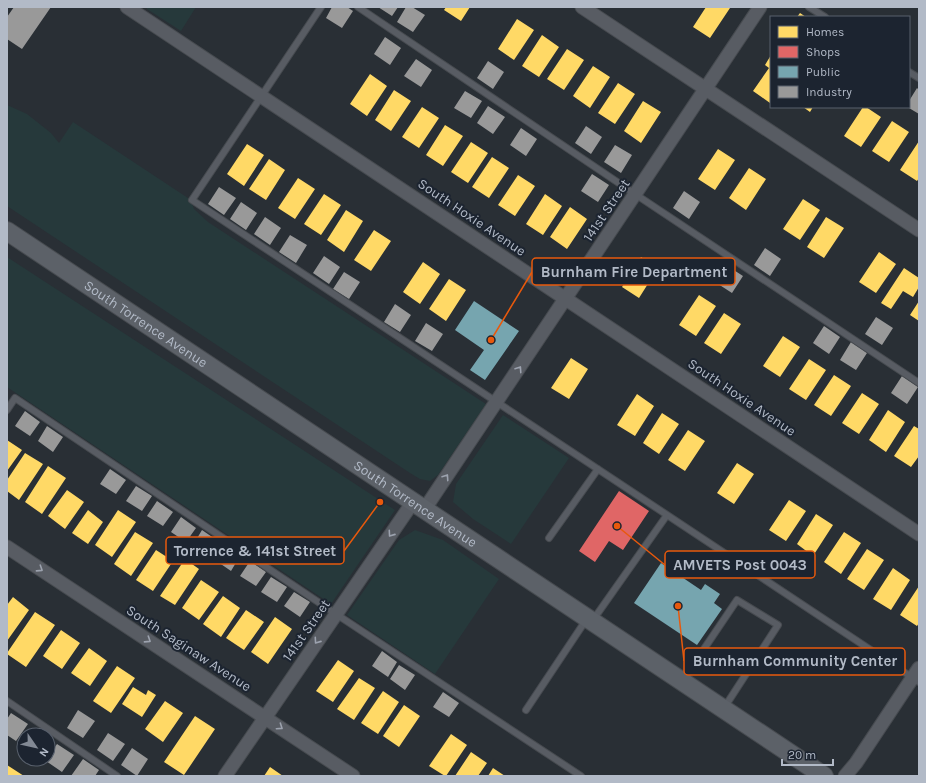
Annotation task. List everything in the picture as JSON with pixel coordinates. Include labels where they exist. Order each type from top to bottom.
[{"type":"main road","name":"South Torrence Avenue","points":[[7,231],[824,776]]},
{"type":"street","name":"South Hoxie Avenue","points":[[127,7],[919,534]]},
{"type":"street","points":[[582,7],[919,230]]},
{"type":"street","name":"141st Street","points":[[225,776],[336,614],[497,402],[760,7]]},
{"type":"street","name":"South Saginaw Avenue","points":[[7,547],[353,776]]},
{"type":"street","points":[[845,776],[856,763],[917,676]]},
{"type":"lane","points":[[321,7],[192,200],[667,515],[917,676]]},
{"type":"lane","points":[[358,7],[919,383]]},
{"type":"lane","points":[[809,7],[823,16]]},
{"type":"lane","points":[[910,73],[919,78]]},
{"type":"lane","points":[[7,410],[15,398],[336,614],[581,776]]},
{"type":"lane","points":[[549,538],[598,469]]},
{"type":"lane","points":[[526,710],[667,515]]},
{"type":"lane","points":[[683,682],[738,600],[778,625],[724,709]]},
{"type":"lane","points":[[7,701],[117,776]]},
{"type":"shaded area","points":[[146,7],[196,7],[181,31]]},
{"type":"shaded area","points":[[7,105],[27,114],[51,133],[59,143],[73,122],[191,200],[194,209],[208,222],[486,404],[438,475],[430,481],[420,479],[410,473],[7,206]]},
{"type":"shaded area","points":[[7,257],[395,510],[331,604],[7,387]]},
{"type":"shaded area","points":[[503,415],[569,458],[511,544],[473,519],[453,502],[456,484]]},
{"type":"shaded area","points":[[415,530],[443,540],[499,579],[435,674],[347,615],[399,540]]},
{"type":"building: Homes","points":[[446,7],[470,7],[461,21],[444,10]]},
{"type":"building: Homes","points":[[706,7],[730,8],[710,38],[693,27]]},
{"type":"building: Homes","points":[[800,13],[804,16],[798,16]]},
{"type":"building: Homes","points":[[517,19],[534,30],[514,60],[498,49]]},
{"type":"building: Homes","points":[[542,35],[559,47],[539,77],[522,66]]},
{"type":"building: Homes","points":[[567,49],[584,60],[564,90],[547,79]]},
{"type":"building: Homes","points":[[770,57],[770,103],[753,91],[769,68],[765,65]]},
{"type":"building: Homes","points":[[593,66],[610,77],[590,108],[573,96]]},
{"type":"building: Homes","points":[[370,74],[387,86],[367,116],[350,104]]},
{"type":"building: Homes","points":[[618,83],[635,94],[615,124],[598,113]]},
{"type":"building: Homes","points":[[394,90],[411,101],[391,131],[375,120]]},
{"type":"building: Homes","points":[[643,101],[661,112],[641,143],[624,131]]},
{"type":"building: Homes","points":[[422,107],[439,118],[419,148],[402,137]]},
{"type":"building: Homes","points":[[804,108],[812,108],[810,112]]},
{"type":"building: Homes","points":[[862,108],[868,108],[881,117],[861,147],[844,136]]},
{"type":"building: Homes","points":[[892,121],[909,132],[889,162],[872,151]]},
{"type":"building: Homes","points":[[445,125],[463,136],[443,166],[426,155]]},
{"type":"building: Homes","points":[[919,141],[919,178],[917,181],[900,170]]},
{"type":"building: Homes","points":[[471,142],[488,153],[468,183],[451,172]]},
{"type":"building: Homes","points":[[247,144],[264,155],[244,186],[227,174]]},
{"type":"building: Homes","points":[[718,149],[735,160],[715,190],[698,179]]},
{"type":"building: Homes","points":[[492,157],[509,168],[489,198],[472,187]]},
{"type":"building: Homes","points":[[269,159],[285,170],[266,200],[249,189]]},
{"type":"building: Homes","points":[[749,168],[766,179],[746,210],[729,198]]},
{"type":"building: Homes","points":[[518,175],[535,186],[515,216],[498,205]]},
{"type":"building: Homes","points":[[298,178],[315,189],[295,219],[278,208]]},
{"type":"building: Homes","points":[[324,194],[341,205],[321,235],[304,224]]},
{"type":"building: Homes","points":[[545,194],[562,206],[543,235],[526,224]]},
{"type":"building: Homes","points":[[803,199],[820,210],[800,240],[783,229]]},
{"type":"building: Homes","points":[[570,207],[587,219],[567,249],[550,237]]},
{"type":"building: Homes","points":[[346,210],[363,221],[344,252],[327,240]]},
{"type":"building: Homes","points":[[826,217],[844,228],[824,258],[807,247]]},
{"type":"building: Homes","points":[[374,230],[391,241],[371,271],[354,260]]},
{"type":"building: Homes","points":[[879,252],[896,264],[876,293],[859,282]]},
{"type":"building: Homes","points":[[641,257],[658,268],[639,298],[622,287]]},
{"type":"building: Homes","points":[[423,262],[440,274],[420,304],[403,292]]},
{"type":"building: Homes","points":[[904,268],[919,278],[919,287],[913,297],[903,291],[891,309],[881,303]]},
{"type":"building: Homes","points":[[449,279],[466,290],[446,321],[429,309]]},
{"type":"building: Homes","points":[[699,295],[716,306],[696,336],[679,325]]},
{"type":"building: Homes","points":[[919,301],[919,321],[910,315]]},
{"type":"building: Homes","points":[[724,313],[741,324],[721,354],[704,343]]},
{"type":"building: Homes","points":[[783,336],[800,347],[780,377],[763,366]]},
{"type":"building: Homes","points":[[571,358],[588,369],[569,399],[551,388]]},
{"type":"building: Homes","points":[[809,359],[826,370],[806,400],[789,389]]},
{"type":"building: Homes","points":[[834,375],[851,386],[831,416],[814,405]]},
{"type":"building: Homes","points":[[862,393],[879,404],[859,434],[842,423]]},
{"type":"building: Homes","points":[[637,394],[654,406],[635,436],[617,425]]},
{"type":"building: Homes","points":[[888,410],[905,422],[886,452],[869,440]]},
{"type":"building: Homes","points":[[662,413],[679,424],[659,454],[643,443]]},
{"type":"building: Homes","points":[[914,426],[919,429],[919,456],[911,467],[894,456]]},
{"type":"building: Homes","points":[[688,430],[705,441],[685,471],[668,460]]},
{"type":"building: Homes","points":[[7,440],[22,450],[7,471]]},
{"type":"building: Homes","points":[[25,453],[43,464],[19,500],[7,491],[7,480]]},
{"type":"building: Homes","points":[[737,463],[754,474],[734,504],[717,493]]},
{"type":"building: Homes","points":[[48,466],[66,478],[42,514],[25,502]]},
{"type":"building: Homes","points":[[67,490],[84,502],[65,529],[48,516]]},
{"type":"building: Homes","points":[[789,500],[806,511],[786,541],[769,530]]},
{"type":"building: Homes","points":[[88,510],[103,522],[88,544],[72,533]]},
{"type":"building: Homes","points":[[118,510],[136,522],[112,557],[95,545]]},
{"type":"building: Homes","points":[[816,514],[833,525],[813,556],[797,544]]},
{"type":"building: Homes","points":[[135,532],[153,543],[131,576],[114,564]]},
{"type":"building: Homes","points":[[844,532],[861,543],[841,574],[824,562]]},
{"type":"building: Homes","points":[[867,549],[884,560],[864,590],[847,579]]},
{"type":"building: Homes","points":[[156,550],[173,561],[153,591],[136,580]]},
{"type":"building: Homes","points":[[185,559],[199,569],[175,605],[160,596]]},
{"type":"building: Homes","points":[[893,568],[910,580],[891,610],[873,599]]},
{"type":"building: Homes","points":[[201,580],[219,592],[199,620],[182,608]]},
{"type":"building: Homes","points":[[919,586],[919,623],[917,626],[900,615]]},
{"type":"building: Homes","points":[[223,596],[240,608],[221,637],[203,624]]},
{"type":"building: Homes","points":[[13,597],[29,610],[7,641],[7,605]]},
{"type":"building: Homes","points":[[246,610],[264,622],[244,650],[226,638]]},
{"type":"building: Homes","points":[[35,612],[55,625],[26,667],[7,653]]},
{"type":"building: Homes","points":[[275,617],[292,629],[268,664],[251,652]]},
{"type":"building: Homes","points":[[61,630],[80,643],[62,669],[43,656]]},
{"type":"building: Homes","points":[[89,648],[107,661],[90,686],[71,673]]},
{"type":"building: Homes","points":[[338,660],[354,671],[333,702],[316,691]]},
{"type":"building: Homes","points":[[117,666],[135,678],[111,713],[93,701]]},
{"type":"building: Homes","points":[[359,678],[375,688],[354,720],[337,709]]},
{"type":"building: Homes","points":[[133,687],[146,695],[148,690],[156,695],[142,717],[122,704]]},
{"type":"building: Homes","points":[[383,691],[399,702],[378,734],[361,723]]},
{"type":"building: Homes","points":[[165,701],[183,713],[163,742],[145,729]]},
{"type":"building: Homes","points":[[404,705],[420,716],[399,747],[383,736]]},
{"type":"building: Homes","points":[[195,716],[215,729],[184,775],[164,762]]},
{"type":"building: Homes","points":[[451,734],[467,745],[445,776],[429,766]]},
{"type":"building: Homes","points":[[471,752],[487,763],[478,776],[455,776]]},
{"type":"building: Homes","points":[[7,765],[24,776],[7,776]]},
{"type":"building: Homes","points":[[270,767],[283,776],[264,776]]},
{"type":"building: Homes","points":[[493,768],[505,776],[488,776]]},
{"type":"building: Shops","points":[[619,491],[649,511],[623,550],[609,541],[595,562],[579,551]]},
{"type":"building: Public","points":[[474,301],[519,331],[485,380],[470,370],[484,350],[455,330]]},
{"type":"building: Public","points":[[661,563],[701,590],[705,584],[720,594],[714,603],[722,609],[697,645],[634,603]]},
{"type":"building: Industry","points":[[14,7],[51,7],[22,49],[7,39],[7,17]]},
{"type":"building: Industry","points":[[332,7],[347,7],[353,11],[342,28],[326,18]]},
{"type":"building: Industry","points":[[378,7],[398,7],[392,16]]},
{"type":"building: Industry","points":[[406,7],[412,7],[425,15],[413,32],[397,22]]},
{"type":"building: Industry","points":[[385,37],[401,48],[390,65],[374,54]]},
{"type":"building: Industry","points":[[416,59],[432,70],[421,87],[404,76]]},
{"type":"building: Industry","points":[[488,61],[504,72],[493,89],[477,78]]},
{"type":"building: Industry","points":[[917,88],[919,90],[919,114],[909,108],[910,99]]},
{"type":"building: Industry","points":[[465,91],[482,101],[471,118],[454,108]]},
{"type":"building: Industry","points":[[488,106],[505,117],[493,134],[477,123]]},
{"type":"building: Industry","points":[[586,126],[602,137],[591,154],[575,143]]},
{"type":"building: Industry","points":[[521,128],[537,139],[526,156],[510,145]]},
{"type":"building: Industry","points":[[615,145],[632,155],[621,173],[604,162]]},
{"type":"building: Industry","points":[[592,174],[609,185],[598,202],[581,191]]},
{"type":"building: Industry","points":[[219,187],[236,198],[224,215],[208,204]]},
{"type":"building: Industry","points":[[684,191],[700,202],[689,219],[673,208]]},
{"type":"building: Industry","points":[[241,202],[257,213],[246,230],[230,219]]},
{"type":"building: Industry","points":[[265,217],[281,228],[270,245],[254,234]]},
{"type":"building: Industry","points":[[290,235],[307,245],[296,263],[279,252]]},
{"type":"building: Industry","points":[[765,248],[781,259],[770,276],[754,265]]},
{"type":"building: Industry","points":[[324,256],[340,267],[329,284],[313,273]]},
{"type":"building: Industry","points":[[726,265],[743,276],[732,293],[715,282]]},
{"type":"building: Industry","points":[[344,272],[360,282],[349,299],[333,289]]},
{"type":"building: Industry","points":[[395,304],[411,315],[400,332],[384,322]]},
{"type":"building: Industry","points":[[876,317],[893,328],[882,345],[865,334]]},
{"type":"building: Industry","points":[[426,323],[443,334],[432,351],[415,341]]},
{"type":"building: Industry","points":[[824,326],[840,337],[829,354],[813,343]]},
{"type":"building: Industry","points":[[851,342],[867,353],[856,370],[840,360]]},
{"type":"building: Industry","points":[[902,376],[918,387],[907,404],[891,393]]},
{"type":"building: Industry","points":[[25,411],[40,422],[30,436],[15,426]]},
{"type":"building: Industry","points":[[47,426],[63,437],[53,452],[38,441]]},
{"type":"building: Industry","points":[[110,469],[126,480],[116,494],[100,484]]},
{"type":"building: Industry","points":[[136,486],[152,496],[142,511],[126,501]]},
{"type":"building: Industry","points":[[157,501],[173,512],[163,526],[147,516]]},
{"type":"building: Industry","points":[[181,517],[196,528],[186,542],[171,532]]},
{"type":"building: Industry","points":[[202,530],[218,541],[208,555],[193,545]]},
{"type":"building: Industry","points":[[225,546],[240,556],[231,571],[215,560]]},
{"type":"building: Industry","points":[[250,561],[266,572],[256,586],[240,576]]},
{"type":"building: Industry","points":[[271,577],[287,587],[277,602],[261,592]]},
{"type":"building: Industry","points":[[294,592],[310,602],[300,617],[284,606]]},
{"type":"building: Industry","points":[[382,651],[397,662],[388,677],[372,666]]},
{"type":"building: Industry","points":[[399,665],[415,675],[405,690],[390,679]]},
{"type":"building: Industry","points":[[443,692],[459,703],[449,717],[433,707]]},
{"type":"building: Industry","points":[[78,710],[95,721],[83,738],[67,728]]},
{"type":"building: Industry","points":[[11,713],[28,724],[26,727],[16,727],[16,741],[7,735],[7,719]]},
{"type":"building: Industry","points":[[108,733],[125,744],[113,761],[97,750]]},
{"type":"building: Industry","points":[[57,744],[74,755],[62,772],[55,767],[56,767]]},
{"type":"building: Industry","points":[[132,748],[148,759],[137,776],[121,765]]},
{"type":"building: Industry","points":[[83,759],[99,770],[95,776],[71,776]]},
{"type":"place","name":"Burnham Fire Department","points":[[491,340]]},
{"type":"place","name":"Torrence & 141st Street","points":[[380,502]]},
{"type":"place","name":"AMVETS Post 0043","points":[[617,526]]},
{"type":"place","name":"Burnham Community Center","points":[[678,606]]}]
